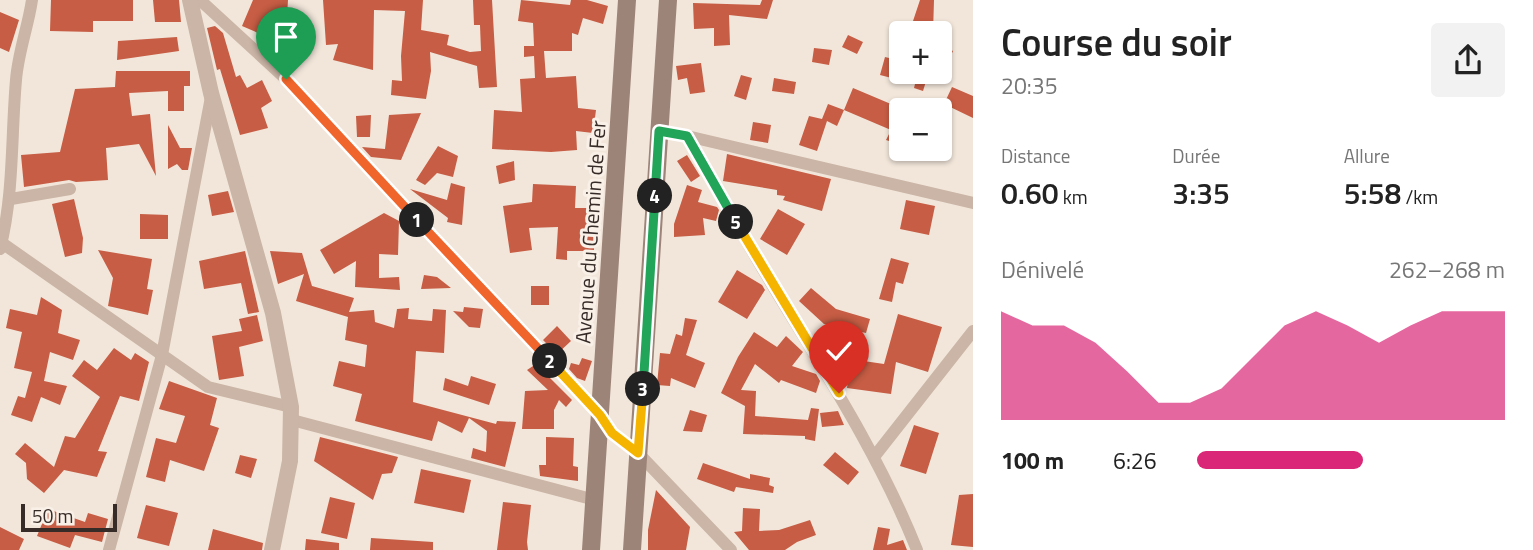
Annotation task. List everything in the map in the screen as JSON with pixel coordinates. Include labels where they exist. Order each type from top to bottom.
[{"type":"main road","name":"Avenue du Chemin de Fer","points":[[591,550],[628,0]]},
{"type":"main road","points":[[632,550],[668,0]]},
{"type":"street","points":[[32,0],[16,76],[10,199],[1,246],[208,387],[291,414],[595,500]]},
{"type":"street","points":[[190,0],[211,93],[273,313],[291,414],[290,461],[272,550]]},
{"type":"street","points":[[200,0],[286,79],[600,415],[612,433],[638,453],[731,550]]},
{"type":"street","points":[[109,550],[162,355],[211,93]]},
{"type":"street","points":[[659,131],[973,203]]},
{"type":"street","points":[[687,136],[759,262],[827,371],[900,507],[917,550]]},
{"type":"street","points":[[10,199],[70,189]]},
{"type":"street","points":[[874,457],[973,331]]},
{"type":"building","points":[[51,0],[133,0],[133,21],[93,21],[93,32],[50,31]]},
{"type":"building","points":[[153,0],[179,0],[181,22],[155,22]]},
{"type":"building","points":[[253,0],[288,0],[286,32],[308,40],[301,59],[290,54],[293,48],[242,26]]},
{"type":"building","points":[[323,0],[423,0],[421,30],[449,35],[447,45],[470,52],[481,51],[480,25],[474,25],[473,0],[492,0],[497,87],[479,88],[477,66],[430,52],[431,71],[426,99],[391,95],[392,80],[402,81],[405,11],[374,10],[373,70],[333,60],[338,44],[326,45]]},
{"type":"building","points":[[521,0],[570,5],[571,0],[587,0],[608,6],[603,24],[583,18],[578,35],[572,33],[572,51],[544,51],[546,78],[576,76],[578,108],[596,110],[593,133],[576,131],[577,150],[551,152],[492,149],[494,110],[522,112],[520,79],[535,78],[534,56],[524,57],[524,46],[534,46],[533,23],[518,21]]},
{"type":"building","points":[[762,0],[773,0],[767,19],[729,15],[730,45],[714,46],[714,28],[694,29],[693,3],[760,5]]},
{"type":"building","points":[[920,0],[934,0],[933,21],[913,21]]},
{"type":"building","points":[[0,12],[19,20],[9,52],[0,48]]},
{"type":"building","points":[[215,26],[223,33],[236,77],[240,75],[247,88],[262,80],[272,101],[261,108],[268,128],[240,135],[220,69],[217,70],[207,28]]},
{"type":"building","points":[[848,35],[863,42],[857,54],[842,47]]},
{"type":"building","points":[[177,37],[179,51],[117,60],[118,41]]},
{"type":"building","points":[[814,48],[832,50],[829,65],[812,62]]},
{"type":"building","points":[[885,57],[889,58],[889,77],[880,75]]},
{"type":"building","points":[[701,63],[705,92],[690,94],[687,78],[678,80],[676,66]]},
{"type":"building","points":[[116,71],[190,71],[190,86],[184,86],[184,111],[168,111],[168,91],[129,93],[132,116],[150,114],[156,176],[139,144],[106,148],[108,180],[69,180],[24,187],[21,155],[60,152],[75,89],[115,87]]},
{"type":"building","points":[[741,75],[752,78],[746,100],[734,96]]},
{"type":"building","points":[[774,78],[796,82],[794,94],[772,91]]},
{"type":"building","points":[[915,84],[925,84],[923,91],[914,88]]},
{"type":"building","points":[[952,87],[973,96],[973,118],[952,108],[952,98],[947,98]]},
{"type":"building","points":[[853,88],[889,103],[889,129],[844,110]]},
{"type":"building","points":[[828,104],[844,110],[837,126],[827,121],[817,151],[799,145],[809,116],[822,119]]},
{"type":"building","points":[[421,113],[401,160],[371,157],[362,147],[385,149],[389,115]]},
{"type":"building","points":[[371,115],[370,137],[357,137],[356,116]]},
{"type":"building","points":[[753,122],[771,125],[768,143],[750,140]]},
{"type":"building","points":[[168,125],[180,148],[192,148],[188,170],[182,170],[177,164],[168,169]]},
{"type":"building","points":[[438,146],[458,156],[453,177],[437,173],[425,185],[416,180]]},
{"type":"building","points":[[727,154],[831,179],[822,211],[783,200],[785,196],[777,195],[777,190],[723,181]]},
{"type":"building","points":[[687,155],[700,176],[691,182],[677,161]]},
{"type":"building","points":[[514,161],[515,180],[499,184],[496,166]]},
{"type":"building","points":[[451,183],[465,187],[462,225],[447,222],[448,218],[410,189],[447,200]]},
{"type":"building","points":[[533,184],[576,186],[575,208],[594,208],[594,251],[567,251],[567,260],[556,259],[558,227],[529,228],[532,250],[510,253],[503,206],[532,202]]},
{"type":"building","points":[[687,185],[702,190],[698,202],[719,210],[716,221],[703,218],[705,235],[674,237],[674,224]]},
{"type":"building","points":[[228,191],[234,212],[212,216],[208,195]]},
{"type":"building","points":[[74,199],[83,238],[82,253],[65,257],[52,204]]},
{"type":"building","points":[[906,200],[935,206],[929,235],[900,229]]},
{"type":"building","points":[[778,209],[805,224],[787,255],[760,239]]},
{"type":"building","points":[[384,213],[399,221],[398,255],[379,254],[379,278],[399,277],[400,290],[355,287],[356,261],[334,274],[320,250]]},
{"type":"building","points":[[140,214],[168,215],[168,239],[140,239]]},
{"type":"building","points":[[98,250],[152,259],[147,289],[153,290],[148,315],[108,306],[113,278]]},
{"type":"building","points":[[245,251],[259,312],[248,314],[241,283],[204,289],[199,261]]},
{"type":"building","points":[[270,251],[302,253],[312,286],[354,298],[349,312],[374,310],[375,322],[394,328],[397,309],[409,308],[408,319],[432,321],[433,309],[446,310],[444,353],[416,351],[413,402],[496,424],[497,421],[516,422],[505,467],[471,458],[473,448],[486,452],[487,431],[469,418],[462,433],[438,421],[432,441],[355,421],[362,394],[333,386],[339,361],[365,367],[367,345],[345,340],[348,317],[296,301],[304,274],[278,284]]},
{"type":"building","points":[[891,258],[909,263],[903,284],[896,282],[892,302],[879,299]]},
{"type":"building","points":[[737,270],[762,285],[765,290],[747,319],[718,302]]},
{"type":"building","points":[[424,275],[437,277],[451,288],[421,289]]},
{"type":"building","points":[[531,286],[549,286],[549,305],[531,305]]},
{"type":"building","points":[[811,288],[836,309],[870,319],[866,333],[824,324],[799,301]]},
{"type":"building","points":[[41,297],[62,310],[58,333],[80,340],[73,360],[50,352],[44,381],[67,386],[60,405],[41,397],[32,422],[11,415],[18,396],[25,398],[32,372],[14,368],[22,332],[6,328],[10,309],[37,315]]},
{"type":"building","points":[[464,307],[483,309],[480,328],[469,327],[453,311],[463,312]]},
{"type":"building","points":[[898,314],[942,327],[928,372],[896,362],[891,394],[847,388],[849,373],[855,374],[857,360],[884,364]]},
{"type":"building","points":[[257,315],[263,341],[239,347],[244,376],[219,380],[212,336],[242,331],[239,319]]},
{"type":"building","points":[[685,318],[697,320],[686,355],[705,363],[695,388],[671,378],[670,386],[657,385],[660,353],[670,354],[676,334],[682,336]]},
{"type":"building","points":[[557,326],[571,341],[557,354],[543,340]]},
{"type":"building","points":[[754,332],[777,347],[786,336],[803,352],[792,366],[816,374],[820,381],[816,393],[781,380],[779,383],[755,364],[741,390],[756,391],[755,416],[808,420],[811,408],[819,409],[815,441],[805,439],[805,436],[743,434],[745,406],[721,393],[738,357]]},
{"type":"building","points":[[114,348],[131,360],[135,353],[149,362],[139,401],[120,396],[98,451],[107,452],[97,477],[64,470],[44,493],[27,479],[26,463],[15,454],[25,443],[54,467],[65,436],[75,438],[100,397],[72,376],[84,360],[97,370]]},
{"type":"building","points":[[582,358],[592,361],[585,381],[577,378],[569,369],[571,363],[579,365]]},
{"type":"building","points":[[536,364],[572,400],[566,407],[559,400],[554,410],[554,429],[522,429],[525,391],[548,390],[527,370]]},
{"type":"building","points":[[471,376],[496,384],[489,405],[443,390],[445,378],[468,386]]},
{"type":"building","points":[[169,381],[217,398],[210,425],[219,428],[204,471],[170,460],[165,482],[146,477],[156,438],[176,443],[185,416],[159,409]]},
{"type":"building","points":[[690,410],[707,415],[702,432],[683,431]]},
{"type":"building","points":[[838,411],[844,425],[822,427],[820,413]]},
{"type":"building","points":[[914,425],[939,433],[926,474],[900,466]]},
{"type":"building","points":[[320,437],[398,457],[392,473],[382,474],[373,500],[314,461]]},
{"type":"building","points":[[546,437],[574,438],[573,466],[578,467],[578,481],[540,476],[539,465],[546,465]]},
{"type":"building","points":[[835,452],[859,472],[848,485],[823,465]]},
{"type":"building","points":[[240,455],[257,459],[251,478],[235,473]]},
{"type":"building","points":[[703,463],[750,479],[750,474],[770,478],[769,485],[774,487],[773,493],[736,487],[734,492],[697,479]]},
{"type":"building","points":[[421,469],[471,480],[464,513],[414,503]]},
{"type":"building","points":[[656,490],[690,527],[686,550],[648,550],[648,530]]},
{"type":"building","points":[[973,494],[973,547],[951,545],[959,495]]},
{"type":"building","points":[[330,497],[355,503],[347,539],[321,533]]},
{"type":"building","points":[[503,502],[531,505],[528,550],[497,550]]},
{"type":"building","points":[[146,505],[178,513],[169,546],[137,538]]},
{"type":"building","points":[[743,508],[760,509],[759,531],[779,530],[810,520],[816,535],[785,550],[749,550],[734,532],[742,531]]},
{"type":"building","points":[[48,509],[85,522],[88,513],[108,519],[102,542],[75,535],[70,548],[37,536]]},
{"type":"building","points":[[0,527],[24,539],[19,550],[0,550]]},
{"type":"building","points":[[878,527],[890,529],[887,545],[903,540],[907,550],[873,550]]},
{"type":"building","points":[[213,529],[263,543],[262,550],[208,550]]},
{"type":"building","points":[[371,538],[433,542],[433,550],[370,550]]},
{"type":"building","points":[[306,539],[339,543],[339,550],[305,550]]},
{"type":"route","points":[[286,79],[600,415],[612,433],[638,453],[659,131],[687,136],[759,262],[839,393]]}]
